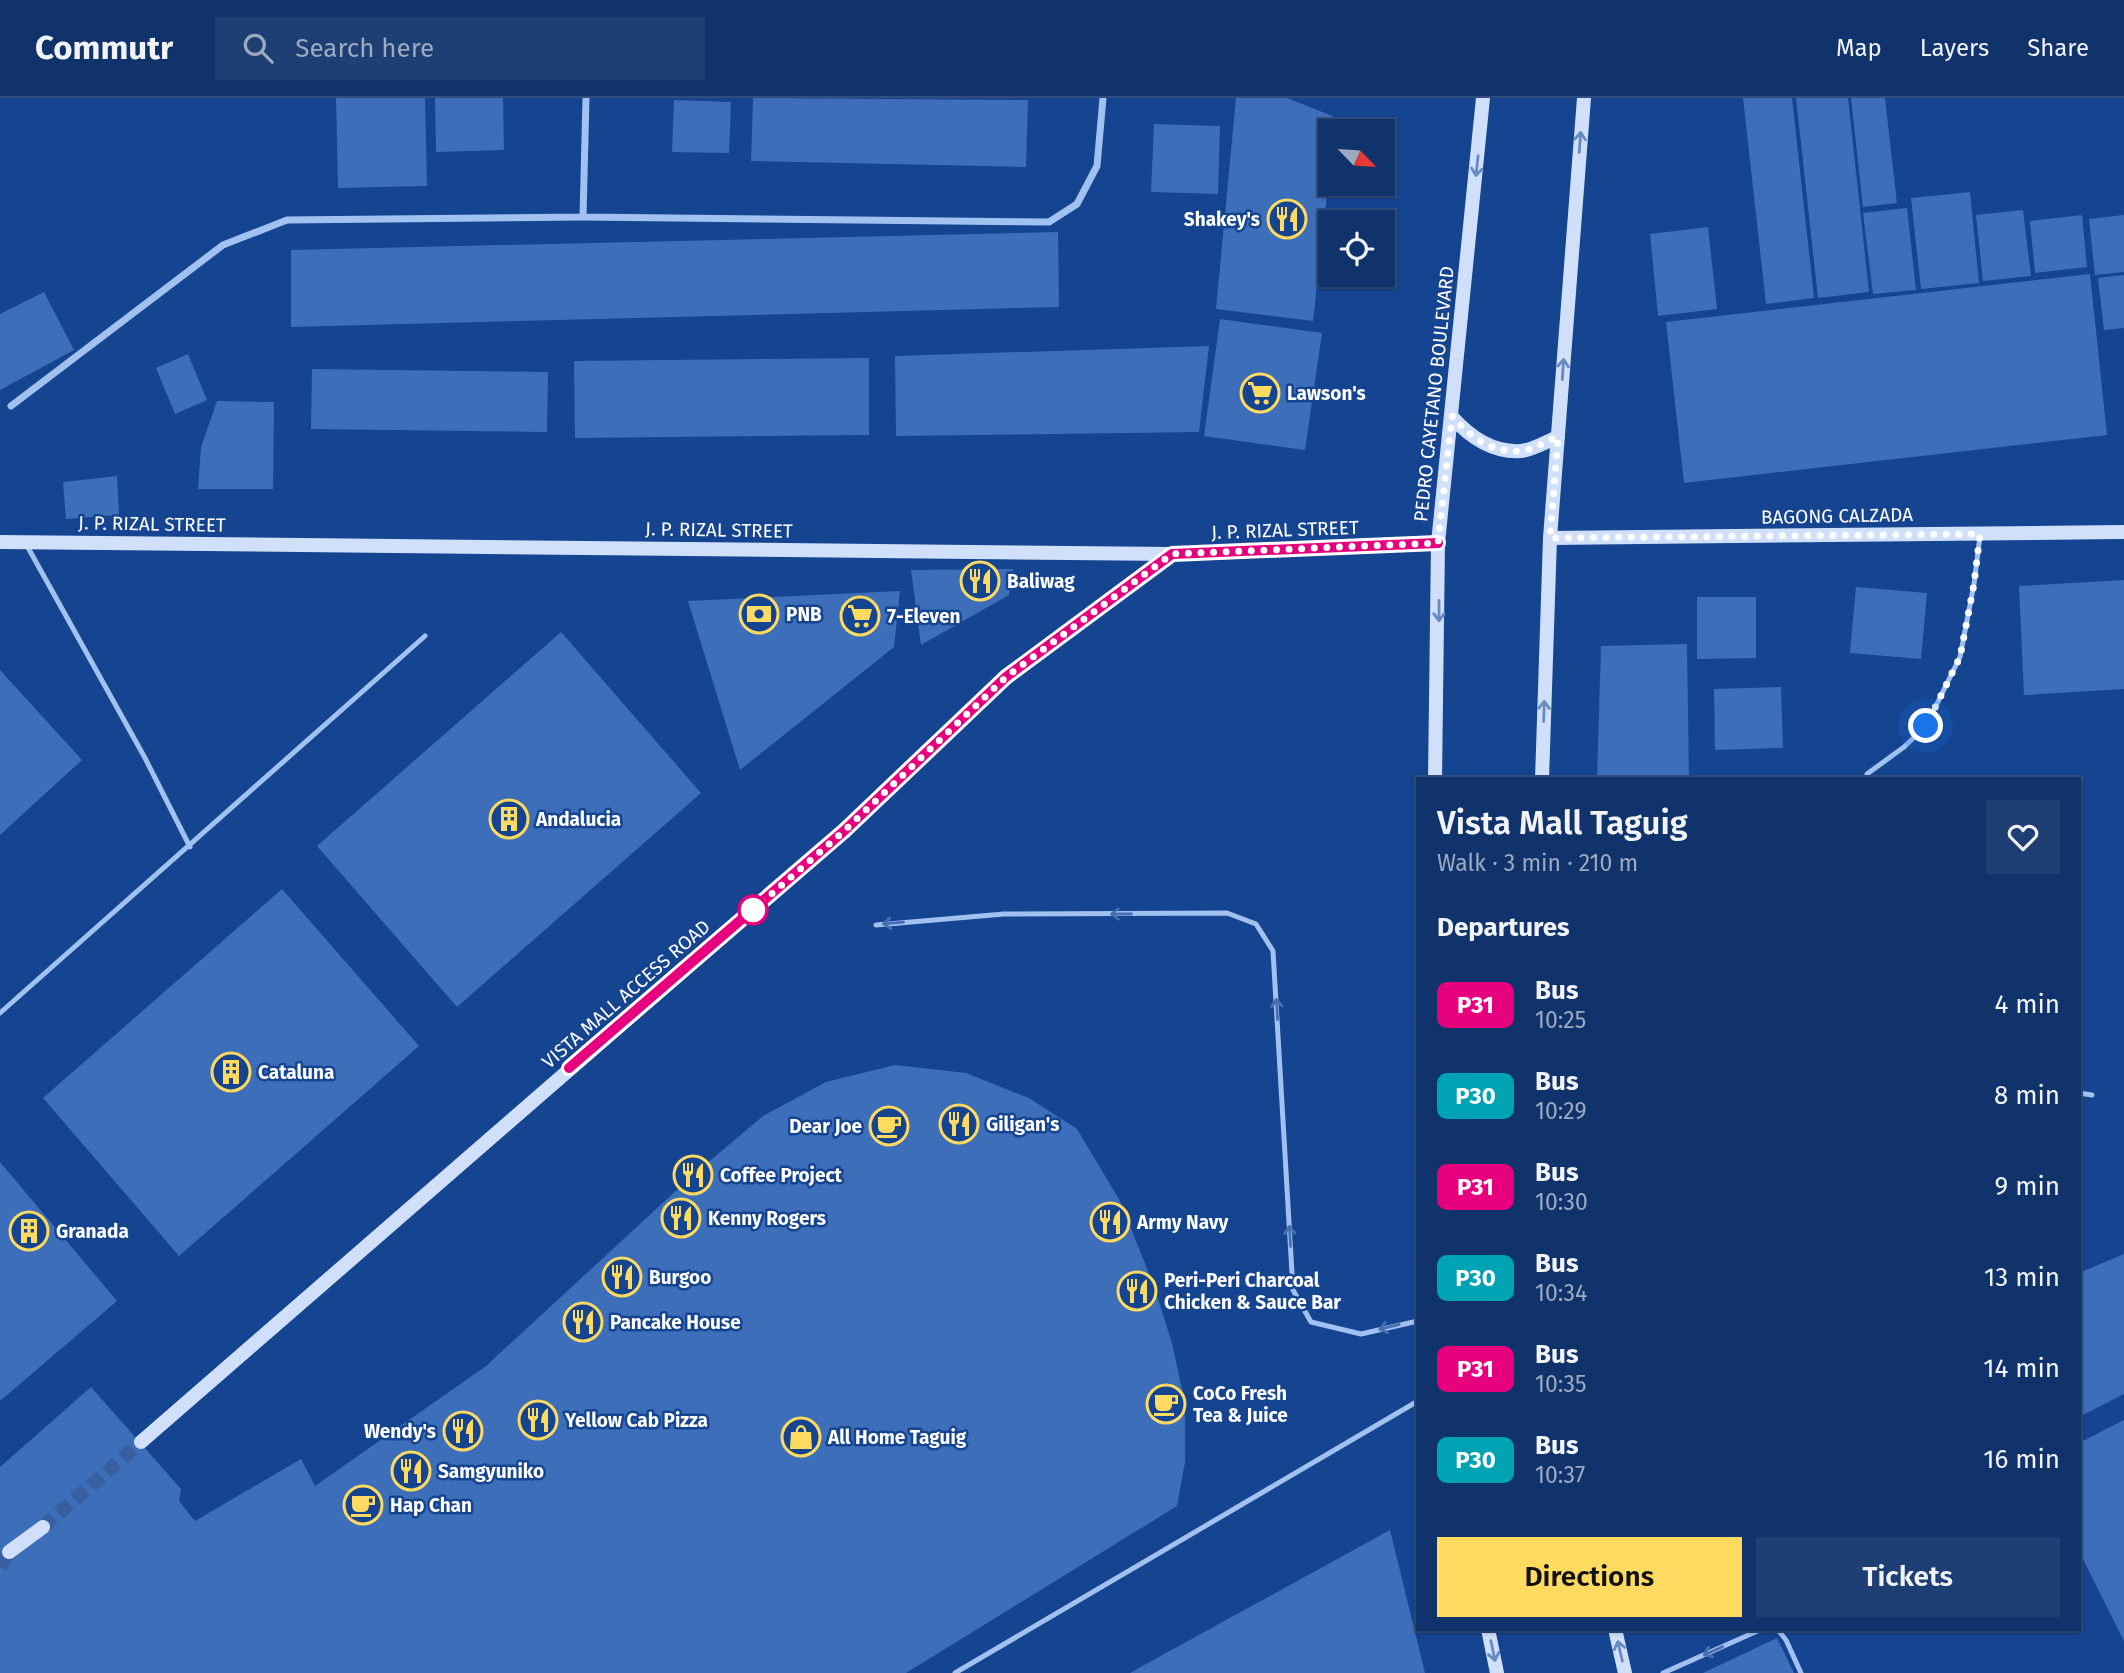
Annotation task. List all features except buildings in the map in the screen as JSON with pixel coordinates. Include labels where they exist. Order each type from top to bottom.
[{"type":"street","points":[[583,217],[586,98]]},
{"type":"street","points":[[11,406],[223,245],[287,220],[583,217],[1049,222],[1077,204],[1097,166],[1104,98]]},
{"type":"street","name":"PEDRO CAYETANO BOULEVARD","points":[[1435,777],[1438,543],[1483,98]]},
{"type":"street","points":[[1542,777],[1550,538],[1584,98]]},
{"type":"street","points":[[1452,416],[1469,436],[1491,447],[1522,451],[1558,437]]},
{"type":"street","name":"BAGONG CALZADA","points":[[1550,538],[2124,532]]},
{"type":"street","name":"J. P. RIZAL STREET","points":[[0,542],[1172,554],[1438,543]]},
{"type":"street","name":"VISTA MALL ACCESS ROAD","points":[[141,1442],[844,831],[1006,677],[1172,554]]},
{"type":"street","points":[[9,1552],[43,1527]]},
{"type":"street","points":[[1488,1631],[1497,1673]]},
{"type":"street","points":[[1615,1631],[1625,1673]]},
{"type":"lane","points":[[1867,777],[1867,774],[1904,747],[1926,726],[1960,657],[1974,584],[1980,534]]},
{"type":"lane","points":[[24,542],[145,758],[190,847]]},
{"type":"lane","points":[[0,1013],[425,636]]},
{"type":"lane","points":[[876,925],[1004,914],[1227,913],[1256,924],[1273,951],[1293,1290],[1311,1322],[1361,1334],[1416,1321]]},
{"type":"lane","points":[[2081,1093],[2092,1095]]},
{"type":"lane","points":[[956,1673],[1416,1402]]},
{"type":"lane","points":[[1663,1673],[1758,1631]]},
{"type":"lane","points":[[1779,1631],[1786,1640],[1801,1673]]},
{"type":"tunnel","points":[[43,1527],[141,1442]]},
{"type":"tunnel","points":[[0,1567],[9,1552]]},
{"type":"bus line","name":"P31","points":[[569,1068],[844,831],[1006,677],[1172,554],[1438,543]]},
{"type":"place","name":"Shakey's","points":[[1287,219]]},
{"type":"place","name":"Lawson's","points":[[1260,393]]},
{"type":"place","name":"Baliwag","points":[[980,581]]},
{"type":"place","name":"PNB","points":[[759,614]]},
{"type":"place","name":"7-Eleven","points":[[860,616]]},
{"type":"place","name":"Andalucia","points":[[509,819]]},
{"type":"place","name":"Cataluna","points":[[231,1072]]},
{"type":"place","name":"Giligan's","points":[[959,1124]]},
{"type":"place","name":"Dear Joe","points":[[889,1126]]},
{"type":"place","name":"Coffee Project","points":[[693,1175]]},
{"type":"place","name":"Kenny Rogers","points":[[681,1218]]},
{"type":"place","name":"Army Navy","points":[[1110,1222]]},
{"type":"place","name":"Granada","points":[[29,1231]]},
{"type":"place","name":"Burgoo","points":[[622,1277]]},
{"type":"place","name":"Peri-Peri Charcoal Chicken & Sauce Bar","points":[[1137,1291]]},
{"type":"place","name":"Pancake House","points":[[583,1322]]},
{"type":"place","name":"CoCo Fresh Tea & Juice","points":[[1166,1404]]},
{"type":"place","name":"Yellow Cab Pizza","points":[[538,1420]]},
{"type":"place","name":"Wendy's","points":[[463,1431]]},
{"type":"place","name":"All Home Taguig","points":[[801,1437]]},
{"type":"place","name":"Samgyuniko","points":[[411,1471]]},
{"type":"place","name":"Hap Chan","points":[[363,1505]]},
{"type":"route","points":[[753,910],[844,831],[1006,677],[1172,554],[1438,543],[1452,416],[1469,436],[1491,447],[1522,451],[1558,437],[1550,538],[1980,534],[1974,584],[1960,657],[1926,726]]}]
